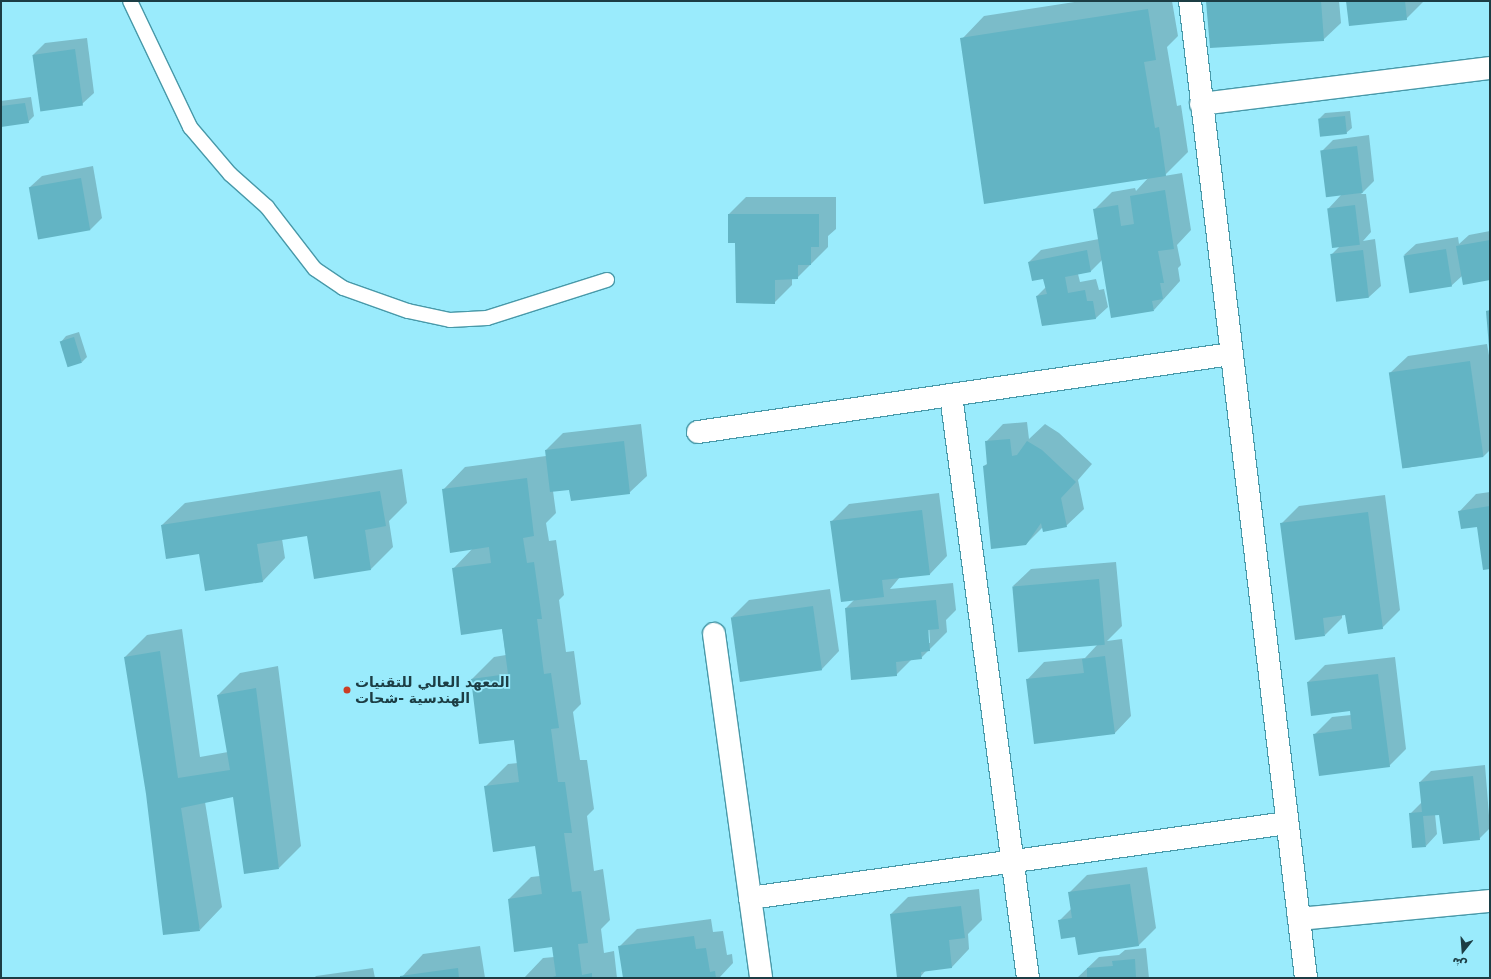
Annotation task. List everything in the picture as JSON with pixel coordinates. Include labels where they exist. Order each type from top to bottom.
[{"type":"street","points":[[1190,1],[1306,978]]},
{"type":"street","points":[[1202,104],[1490,68]]},
{"type":"street","points":[[698,432],[1231,354]]},
{"type":"street","points":[[951,396],[1014,861],[1028,978]]},
{"type":"street","points":[[714,634],[761,978]]},
{"type":"street","points":[[750,898],[1287,823]]},
{"type":"street","points":[[1299,919],[1490,901]]},
{"type":"lane","points":[[130,1],[190,127],[230,174],[267,207],[315,269],[343,288],[408,311],[450,320],[487,318],[607,280]]},
{"type":"building","points":[[1206,1],[1321,1],[1324,41],[1210,48]]},
{"type":"building","points":[[1346,1],[1405,1],[1407,20],[1349,26]]},
{"type":"building","points":[[1148,9],[1156,60],[1144,62],[1155,128],[1159,127],[1166,176],[984,204],[960,38]]},
{"type":"building","points":[[75,49],[83,105],[40,111],[32,55]]},
{"type":"building","points":[[25,103],[29,123],[1,127],[1,106]]},
{"type":"building","points":[[1345,116],[1347,134],[1320,137],[1318,119]]},
{"type":"building","points":[[1357,146],[1363,193],[1326,197],[1320,151]]},
{"type":"building","points":[[81,178],[90,230],[38,239],[29,187]]},
{"type":"building","points":[[1165,190],[1174,249],[1158,251],[1164,283],[1160,283],[1163,299],[1152,301],[1154,311],[1111,318],[1093,209],[1118,205],[1121,226],[1134,224],[1130,196]]},
{"type":"building","points":[[1355,205],[1360,245],[1332,248],[1327,208]]},
{"type":"building","points":[[728,214],[819,214],[819,247],[811,247],[811,265],[798,265],[798,279],[775,280],[775,304],[736,303],[735,243],[728,243]]},
{"type":"building","points":[[1490,240],[1490,280],[1463,285],[1456,246]]},
{"type":"building","points":[[1446,249],[1452,287],[1409,293],[1404,256]]},
{"type":"building","points":[[1087,250],[1091,272],[1065,277],[1068,293],[1085,290],[1087,301],[1093,301],[1096,319],[1042,326],[1036,296],[1047,294],[1043,279],[1032,281],[1028,262]]},
{"type":"building","points":[[1363,250],[1369,298],[1336,302],[1330,254]]},
{"type":"building","points":[[1490,310],[1490,347],[1489,347],[1486,311]]},
{"type":"building","points":[[74,337],[82,363],[68,367],[60,341]]},
{"type":"building","points":[[1470,361],[1483,457],[1402,468],[1389,372]]},
{"type":"building","points":[[1010,439],[1012,456],[1017,455],[1027,441],[1042,450],[1076,482],[1061,498],[1067,527],[1043,532],[1041,523],[1026,545],[991,549],[983,466],[987,465],[985,441]]},
{"type":"building","points":[[624,441],[630,494],[571,501],[569,490],[550,492],[545,450]]},
{"type":"building","points":[[527,478],[534,536],[523,538],[527,563],[534,562],[542,619],[537,619],[544,674],[551,673],[559,728],[551,729],[558,782],[565,782],[572,833],[564,833],[572,892],[581,891],[588,943],[578,944],[582,975],[592,973],[592,978],[550,978],[556,976],[552,947],[514,952],[508,899],[542,894],[535,846],[493,852],[484,786],[519,782],[514,740],[479,744],[471,679],[508,674],[502,629],[461,635],[452,568],[491,563],[489,547],[450,553],[442,489]]},
{"type":"building","points":[[380,491],[386,526],[365,530],[371,570],[314,579],[307,536],[257,544],[263,582],[205,591],[199,554],[166,559],[161,525]]},
{"type":"building","points":[[1490,506],[1490,569],[1483,570],[1477,527],[1461,529],[1458,511]]},
{"type":"building","points":[[922,510],[930,575],[882,580],[884,597],[841,602],[830,521]]},
{"type":"building","points":[[1368,512],[1383,629],[1348,634],[1345,615],[1323,618],[1325,636],[1295,640],[1280,523]]},
{"type":"building","points":[[1099,579],[1105,645],[1018,652],[1012,587]]},
{"type":"building","points":[[936,600],[939,629],[928,630],[930,651],[921,652],[922,659],[896,662],[897,676],[851,680],[845,608]]},
{"type":"building","points":[[813,606],[822,670],[740,682],[731,618]]},
{"type":"building","points":[[160,651],[178,778],[230,770],[217,695],[256,688],[279,869],[244,874],[233,797],[181,808],[200,931],[163,935],[146,794],[124,657]]},
{"type":"building","points":[[1105,656],[1115,734],[1034,744],[1026,679],[1084,673],[1082,659]]},
{"type":"building","points":[[1378,674],[1390,767],[1319,776],[1313,734],[1352,729],[1350,711],[1311,716],[1307,682]]},
{"type":"building","points":[[1473,776],[1480,840],[1443,844],[1439,815],[1423,816],[1426,847],[1412,848],[1409,813],[1422,812],[1419,782]]},
{"type":"building","points":[[1130,884],[1139,946],[1078,955],[1075,937],[1061,939],[1058,920],[1072,918],[1068,892]]},
{"type":"building","points":[[961,906],[965,938],[949,940],[952,968],[921,972],[921,977],[897,978],[890,914]]},
{"type":"building","points":[[694,936],[696,949],[706,948],[710,972],[715,971],[716,978],[623,978],[618,946]]},
{"type":"building","points":[[1135,959],[1136,978],[1087,978],[1087,968],[1113,966],[1112,961]]},
{"type":"building","points":[[458,968],[459,978],[400,978],[400,976]]},
{"type":"place","name":"المعهد العالي للتقنيات الهندسية -شحات","points":[[347,690]]}]
